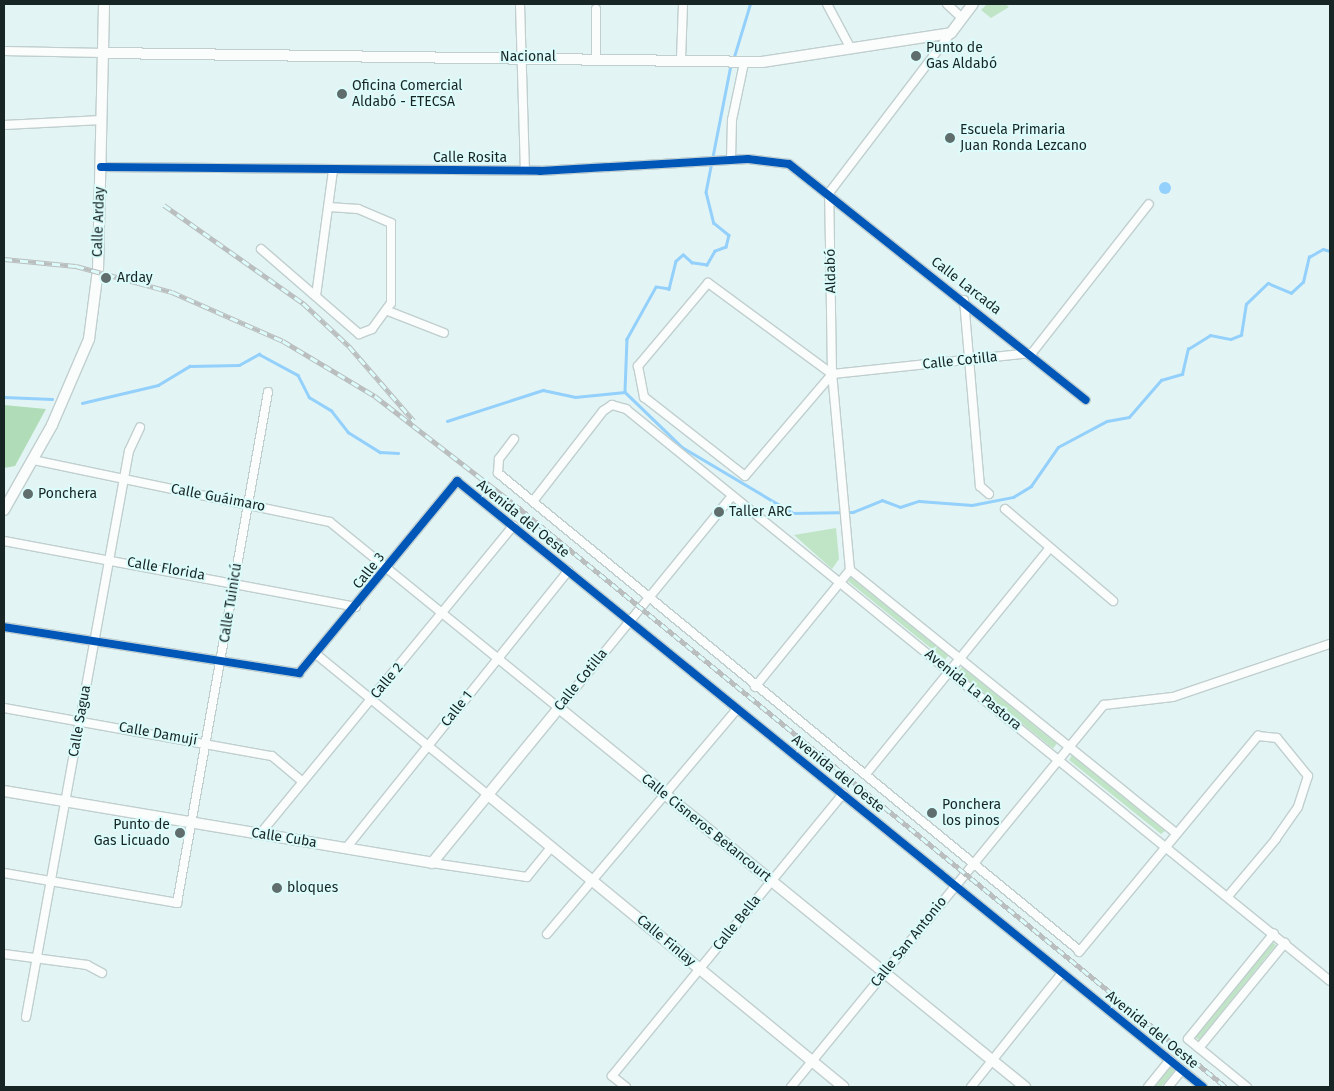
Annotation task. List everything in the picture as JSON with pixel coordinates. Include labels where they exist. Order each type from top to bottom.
[{"type":"street","name":"Calle Arday","points":[[4,510],[33,460],[90,339],[98,270],[104,4]]},
{"type":"street","points":[[520,4],[520,58],[525,171]]},
{"type":"street","points":[[681,59],[683,4]]},
{"type":"street","points":[[827,4],[851,49]]},
{"type":"street","points":[[947,4],[962,18]]},
{"type":"street","points":[[830,193],[973,4]]},
{"type":"street","points":[[596,9],[596,57]]},
{"type":"street","name":"Nacional","points":[[104,53],[520,58],[596,57],[741,62],[851,49],[951,33]]},
{"type":"street","points":[[4,51],[104,53]]},
{"type":"street","points":[[731,160],[732,120],[741,62]]},
{"type":"street","points":[[4,124],[102,120]]},
{"type":"street","name":"Calle Rosita","points":[[101,167],[525,171],[731,160],[789,164],[830,193]]},
{"type":"street","points":[[316,296],[332,170]]},
{"type":"street","name":"Calle Larcada","points":[[830,193],[1032,353],[1086,400]]},
{"type":"street","name":"Aldabó","points":[[830,193],[832,374],[850,570]]},
{"type":"street","points":[[1032,353],[1149,204]]},
{"type":"street","points":[[261,249],[359,334],[372,329],[388,311],[391,223],[358,209],[328,207]]},
{"type":"street","points":[[708,283],[832,374],[746,476],[644,397],[638,366],[708,283]]},
{"type":"street","points":[[964,300],[971,361],[980,486],[989,494]]},
{"type":"street","points":[[388,311],[444,333]]},
{"type":"street","name":"Calle Cotilla","points":[[832,374],[971,361],[1032,353]]},
{"type":"street","name":"Calle Tuinicú","points":[[52,880],[177,903],[194,823],[222,664],[247,503],[268,392]]},
{"type":"street","name":"Avenida La Pastora","points":[[534,500],[612,405],[626,409],[731,497],[1229,895],[1330,981]]},
{"type":"street","name":"Calle Sagua","points":[[26,1017],[123,481],[129,451],[140,428]]},
{"type":"street","name":"Avenida del Oeste","points":[[514,439],[499,459],[498,473],[534,500],[755,687],[866,774],[1080,951],[1166,845]]},
{"type":"street","name":"Calle Guáimaro","points":[[33,460],[123,481],[247,503],[330,522],[387,568]]},
{"type":"street","name":"Avenida del Oeste","points":[[457,481],[1203,1087]]},
{"type":"street","name":"Calle 3","points":[[222,664],[298,673],[317,655],[457,481]]},
{"type":"street","name":"Calle Cotilla","points":[[432,864],[647,597],[731,497]]},
{"type":"street","points":[[1005,508],[1049,548],[1113,601]]},
{"type":"street","name":"Calle 2","points":[[260,834],[443,614],[513,526]]},
{"type":"street","name":"Calle Florida","points":[[4,541],[234,581],[356,607]]},
{"type":"street","points":[[866,774],[1049,548]]},
{"type":"street","name":"Calle Cisneros Betancourt","points":[[387,568],[1025,1087]]},
{"type":"street","points":[[755,687],[838,582],[850,570]]},
{"type":"street","name":"Avenida La Pastora","points":[[850,570],[1176,833]]},
{"type":"street","name":"Calle 1","points":[[347,848],[568,571]]},
{"type":"street","points":[[4,627],[94,644],[222,664]]},
{"type":"street","name":"Calle San Antonio","points":[[791,1087],[1104,705],[1173,698],[1330,644]]},
{"type":"street","points":[[317,655],[488,795]]},
{"type":"street","name":"Calle Damují","points":[[4,708],[80,720],[272,756],[304,782]]},
{"type":"street","points":[[548,934],[591,879],[737,709]]},
{"type":"street","points":[[1166,845],[1258,736],[1284,744],[1308,776],[1287,823],[1229,895]]},
{"type":"street","name":"Calle Cuba","points":[[4,791],[432,864],[527,877],[551,847]]},
{"type":"street","name":"Calle Bella","points":[[626,1087],[612,1076],[842,794]]},
{"type":"street","name":"Calle Finlay","points":[[488,795],[843,1087]]},
{"type":"street","points":[[4,873],[52,880]]},
{"type":"street","name":"Avenida del Oeste","points":[[1247,1087],[1188,1039],[1274,933]]},
{"type":"street","points":[[1199,1048],[1285,943]]},
{"type":"street","points":[[4,954],[87,965],[102,973]]},
{"type":"street","points":[[970,1087],[1062,973]]},
{"type":"street","points":[[1148,1087],[1170,1060]]},
{"type":"street","points":[[1168,1087],[1182,1070]]},
{"type":"green space","points":[[987,4],[1005,4],[1009,7],[991,18],[981,10]]},
{"type":"green space","points":[[4,405],[46,409],[15,466],[4,468]]},
{"type":"green space","points":[[836,528],[839,559],[832,569],[794,535]]},
{"type":"green space","points":[[851,577],[948,656],[945,660],[848,581]]},
{"type":"green space","points":[[962,667],[1057,744],[1053,748],[958,672]]},
{"type":"green space","points":[[1072,755],[1165,831],[1161,834],[1069,760]]},
{"type":"green space","points":[[1272,942],[1276,945],[1199,1040],[1194,1036]]},
{"type":"green space","points":[[1171,1066],[1175,1070],[1161,1087],[1154,1087]]},
{"type":"water","points":[[1163,182],[1167,182],[1171,188],[1167,194],[1163,194],[1159,190],[1159,186]]},
{"type":"waterway","points":[[733,60],[750,4]]},
{"type":"waterway","points":[[731,65],[706,192],[714,223],[729,235],[726,247],[715,251],[707,265],[692,263],[683,255],[676,261],[669,289],[656,287],[627,339],[625,392],[682,447],[793,513],[853,512],[882,500],[900,507],[919,501],[972,505],[1013,497],[1031,486],[1058,447],[1107,421],[1129,417],[1161,380],[1182,374],[1188,349],[1210,335],[1231,339],[1241,335],[1246,304],[1268,283],[1291,293],[1303,282],[1309,257],[1323,249],[1330,251]]},
{"type":"waterway","points":[[82,403],[158,385],[190,366],[239,365],[259,354],[298,375],[309,397],[331,410],[348,432],[380,452],[398,453]]},
{"type":"waterway","points":[[447,421],[543,390],[575,397],[625,392]]},
{"type":"waterway","points":[[4,397],[52,399]]},
{"type":"railway","points":[[164,205],[303,303],[349,346],[414,421]]},
{"type":"railway","points":[[4,259],[76,266],[172,292],[283,341],[375,396],[513,503],[1226,1087]]},
{"type":"cycle path","points":[[101,167],[540,171],[748,159],[789,164],[1086,400]]},
{"type":"cycle path","points":[[4,627],[299,673],[457,481],[1203,1087]]},
{"type":"place","name":"Punto de Gas Aldabó","points":[[916,56]]},
{"type":"place","name":"Oficina Comercial Aldabó - ETECSA","points":[[342,94]]},
{"type":"place","name":"Escuela Primaria Juan Ronda Lezcano","points":[[950,138]]},
{"type":"place","name":"Arday","points":[[106,278]]},
{"type":"place","name":"Ponchera","points":[[28,494]]},
{"type":"place","name":"Taller ARC","points":[[719,512]]},
{"type":"place","name":"Ponchera los pinos","points":[[932,813]]},
{"type":"place","name":"Punto de Gas Licuado","points":[[180,833]]},
{"type":"place","name":"bloques","points":[[277,888]]}]
